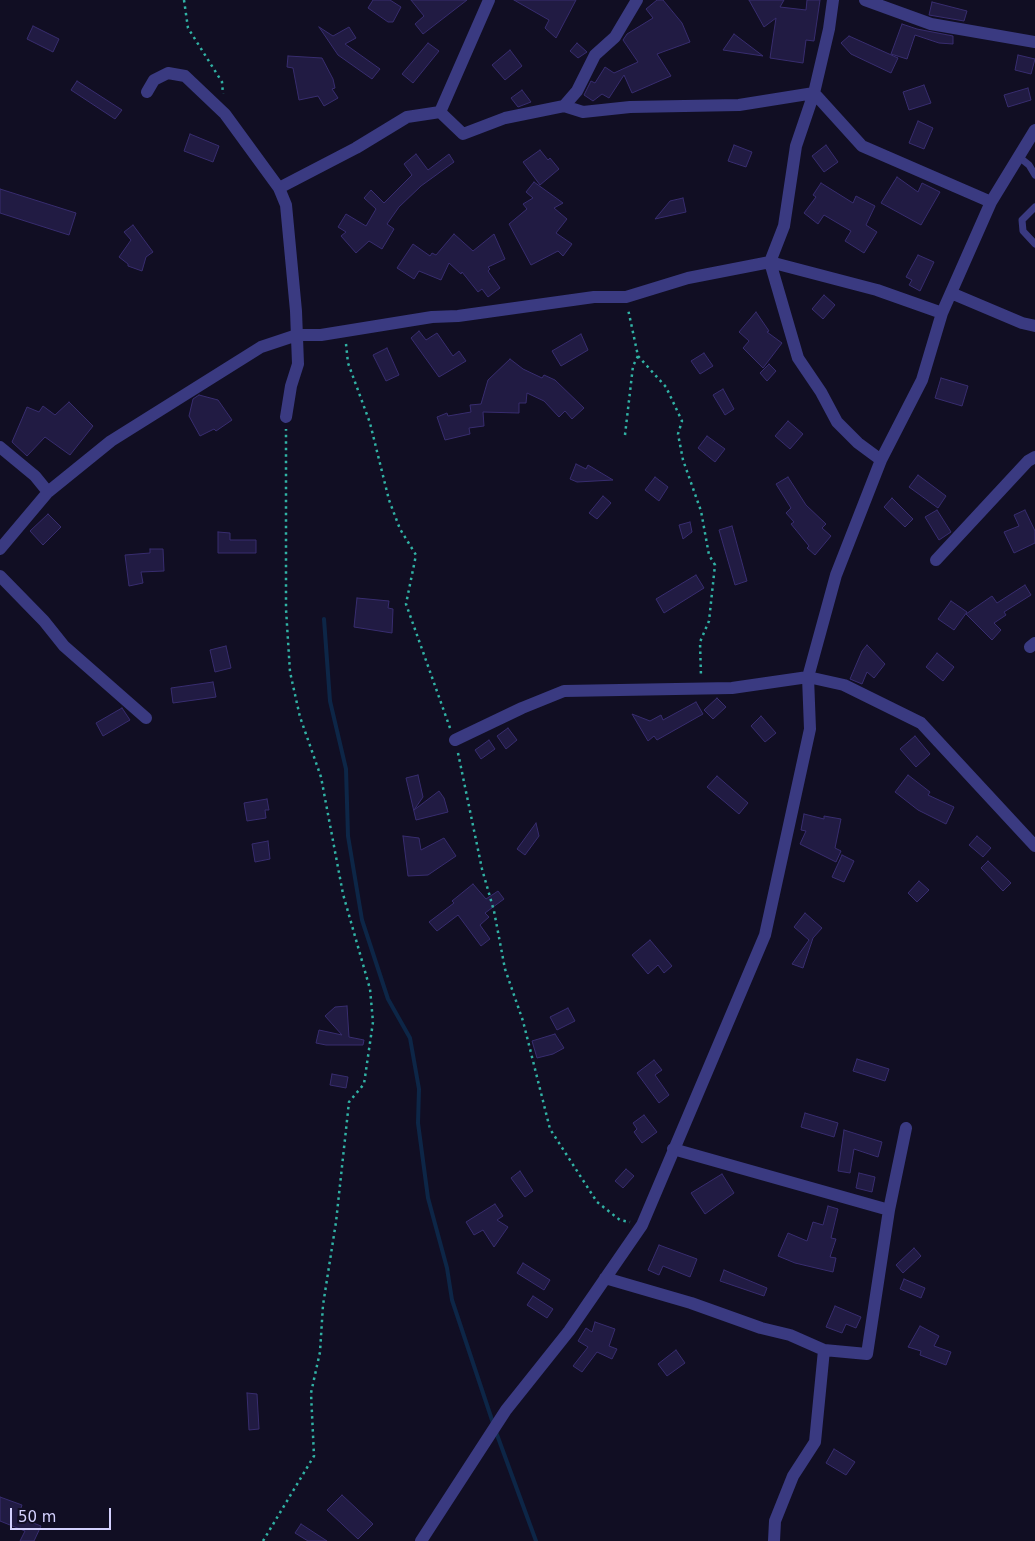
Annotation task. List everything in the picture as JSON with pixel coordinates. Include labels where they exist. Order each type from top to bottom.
[{"type":"street","points":[[440,112],[489,0]]},
{"type":"street","points":[[564,106],[577,91],[595,55],[615,37],[637,0]]},
{"type":"street","points":[[833,0],[829,29],[814,93],[796,146],[784,226],[770,262],[798,358],[821,392],[837,422],[858,443],[881,460]]},
{"type":"street","points":[[865,0],[931,24],[1035,42]]},
{"type":"street","points":[[147,92],[154,80],[168,73],[185,76],[225,114],[279,188],[286,205],[298,364],[291,386],[286,417]]},
{"type":"street","points":[[440,112],[463,134],[505,118],[564,106],[584,112],[630,107],[739,105],[814,93]]},
{"type":"street","points":[[814,93],[862,146],[991,202]]},
{"type":"street","points":[[279,188],[356,148],[407,117],[440,112]]},
{"type":"street","points":[[421,1541],[506,1410],[569,1331],[642,1225],[765,935],[810,729],[808,677],[836,575],[881,460],[922,380],[942,313],[991,202],[1035,130]]},
{"type":"street","points":[[0,549],[48,492],[112,441],[261,347],[297,335],[321,334],[432,317],[458,316],[594,297],[626,298],[688,278],[770,262],[877,290],[942,313]]},
{"type":"street","points":[[951,293],[1022,323],[1035,326]]},
{"type":"street","points":[[0,447],[35,476],[48,492]]},
{"type":"street","points":[[936,560],[1028,461],[1035,457]]},
{"type":"street","points":[[0,576],[44,621],[64,646],[146,718]]},
{"type":"street","points":[[455,740],[522,708],[564,691],[732,688],[808,677],[844,685],[921,723],[1035,846]]},
{"type":"street","points":[[606,1278],[691,1302],[761,1328],[790,1336],[824,1350],[867,1354],[889,1210],[906,1128]]},
{"type":"street","points":[[673,1149],[889,1210]]},
{"type":"street","points":[[774,1541],[775,1521],[793,1476],[815,1442],[824,1350]]},
{"type":"lane","points":[[1019,157],[1030,165],[1035,174]]},
{"type":"lane","points":[[1035,198],[1034,208],[1022,220],[1023,231],[1035,244]]},
{"type":"path","points":[[184,0],[188,28],[222,82],[225,114]]},
{"type":"path","points":[[626,298],[638,356],[666,387],[682,421],[678,434],[683,460],[701,511],[709,555],[715,565],[709,621],[700,642],[702,688]]},
{"type":"path","points":[[348,330],[345,349],[348,364],[370,422],[389,500],[400,529],[416,555],[406,604],[455,740],[482,869],[494,911],[505,969],[523,1021],[550,1129],[597,1202],[620,1220],[642,1225]]},
{"type":"path","points":[[625,435],[633,366],[638,356]]},
{"type":"path","points":[[263,1541],[314,1456],[310,1393],[320,1352],[323,1305],[336,1222],[349,1102],[364,1084],[373,1022],[370,989],[343,894],[321,777],[300,718],[290,672],[286,609],[286,417]]},
{"type":"building","points":[[373,0],[390,0],[401,7],[393,22],[388,22],[368,8]]},
{"type":"building","points":[[411,0],[467,0],[423,34],[415,24],[424,16]]},
{"type":"building","points":[[514,0],[576,0],[556,38],[545,28],[549,20]]},
{"type":"building","points":[[657,0],[663,0],[682,23],[690,42],[657,54],[671,76],[632,93],[624,75],[609,98],[602,94],[593,101],[584,95],[591,81],[595,83],[605,67],[614,73],[638,62],[623,40],[627,34],[653,18],[646,9]]},
{"type":"building","points":[[749,0],[784,0],[780,7],[806,10],[807,0],[820,0],[814,41],[806,40],[803,63],[770,58],[776,18],[764,27]]},
{"type":"building","points":[[932,2],[967,11],[964,21],[929,15]]},
{"type":"building","points":[[902,24],[953,36],[953,44],[939,43],[915,35],[907,59],[891,54]]},
{"type":"building","points":[[33,26],[59,39],[53,52],[27,39]]},
{"type":"building","points":[[319,27],[333,36],[349,27],[356,38],[345,44],[380,69],[372,79],[338,55]]},
{"type":"building","points":[[734,34],[763,56],[723,50]]},
{"type":"building","points":[[849,36],[898,58],[891,73],[851,54],[841,43]]},
{"type":"building","points":[[428,43],[439,51],[413,83],[402,74]]},
{"type":"building","points":[[577,43],[587,52],[578,58],[570,51]]},
{"type":"building","points":[[510,50],[522,66],[505,80],[492,65]]},
{"type":"building","points":[[1018,55],[1035,59],[1031,74],[1015,70]]},
{"type":"building","points":[[288,56],[322,58],[333,79],[335,88],[332,89],[338,98],[324,106],[318,96],[299,100],[293,68],[287,67]]},
{"type":"building","points":[[77,81],[122,110],[115,119],[71,90]]},
{"type":"building","points":[[924,85],[931,103],[909,110],[903,92]]},
{"type":"building","points":[[1028,88],[1031,100],[1008,107],[1004,95]]},
{"type":"building","points":[[522,90],[531,102],[518,107],[511,98]]},
{"type":"building","points":[[918,121],[933,128],[924,149],[909,143]]},
{"type":"building","points":[[190,134],[219,146],[213,162],[184,151]]},
{"type":"building","points":[[734,145],[752,152],[746,167],[728,161]]},
{"type":"building","points":[[826,145],[838,162],[824,172],[812,156]]},
{"type":"building","points":[[540,150],[559,169],[540,185],[523,162]]},
{"type":"building","points":[[416,154],[428,170],[449,154],[454,162],[421,186],[399,207],[387,224],[394,229],[382,249],[369,241],[356,253],[341,236],[346,232],[338,227],[346,214],[366,226],[376,209],[364,198],[371,190],[384,203],[412,175],[404,164]]},
{"type":"building","points":[[897,177],[918,192],[922,183],[940,192],[921,225],[881,203]]},
{"type":"building","points":[[534,182],[563,203],[554,208],[567,219],[556,233],[572,244],[563,256],[558,251],[531,265],[509,224],[527,209],[523,204],[533,198],[526,192]]},
{"type":"building","points":[[821,183],[853,203],[856,196],[875,206],[866,225],[877,232],[864,253],[845,241],[851,231],[824,215],[818,224],[804,213],[816,197],[813,195]]},
{"type":"building","points":[[0,189],[76,213],[69,235],[0,213]]},
{"type":"building","points":[[683,198],[686,212],[655,219],[670,201]]},
{"type":"building","points":[[133,225],[153,252],[146,257],[142,271],[128,266],[119,257],[131,240],[124,232]]},
{"type":"building","points":[[454,234],[473,251],[494,234],[505,259],[488,267],[490,269],[488,271],[500,288],[488,297],[482,289],[478,292],[462,272],[461,274],[449,263],[441,280],[419,271],[414,279],[397,268],[413,244],[430,256],[432,253],[436,255]]},
{"type":"building","points":[[918,255],[934,262],[920,291],[909,285],[912,280],[906,277]]},
{"type":"building","points":[[824,295],[835,305],[823,319],[812,309]]},
{"type":"building","points":[[756,312],[769,331],[767,332],[782,343],[763,368],[743,348],[749,341],[739,332]]},
{"type":"building","points":[[419,331],[426,340],[437,333],[453,356],[459,351],[466,361],[439,377],[411,338]]},
{"type":"building","points":[[581,334],[588,350],[561,366],[552,351]]},
{"type":"building","points":[[387,348],[399,375],[386,381],[373,355]]},
{"type":"building","points":[[704,353],[713,366],[700,374],[691,361]]},
{"type":"building","points":[[510,359],[523,369],[542,378],[544,375],[555,380],[584,408],[572,419],[565,411],[559,417],[544,401],[527,393],[526,403],[519,403],[519,413],[483,412],[484,426],[469,428],[470,434],[445,440],[437,417],[447,413],[448,416],[471,412],[470,405],[481,404],[488,380]]},
{"type":"building","points":[[769,364],[776,371],[767,381],[760,373]]},
{"type":"building","points":[[941,378],[968,386],[962,406],[935,398]]},
{"type":"building","points":[[723,389],[734,409],[725,415],[713,395]]},
{"type":"building","points":[[199,395],[218,400],[232,420],[216,431],[214,429],[200,436],[189,416],[193,399]]},
{"type":"building","points":[[69,402],[93,426],[70,455],[45,437],[27,456],[12,442],[27,407],[39,412],[43,406],[55,415]]},
{"type":"building","points":[[788,421],[803,434],[790,449],[775,436]]},
{"type":"building","points":[[707,436],[725,449],[715,462],[698,448]]},
{"type":"building","points":[[576,464],[586,469],[588,465],[613,480],[577,482],[570,479]]},
{"type":"building","points":[[918,475],[946,496],[938,508],[909,487]]},
{"type":"building","points":[[655,477],[668,487],[659,501],[645,490]]},
{"type":"building","points":[[788,477],[806,505],[826,524],[822,528],[831,536],[815,555],[807,548],[809,546],[791,524],[794,522],[786,513],[791,508],[776,484]]},
{"type":"building","points":[[603,496],[611,503],[597,519],[589,513]]},
{"type":"building","points":[[892,498],[913,519],[905,527],[884,507]]},
{"type":"building","points":[[937,510],[951,532],[939,540],[925,517]]},
{"type":"building","points":[[1025,510],[1035,531],[1035,543],[1014,553],[1004,532],[1019,526],[1014,515]]},
{"type":"building","points":[[48,514],[61,527],[43,545],[30,531]]},
{"type":"building","points":[[690,522],[692,532],[683,539],[679,525]]},
{"type":"building","points":[[732,526],[747,581],[735,585],[719,530]]},
{"type":"building","points":[[218,532],[230,533],[230,540],[256,540],[256,553],[218,553]]},
{"type":"building","points":[[150,549],[163,549],[164,571],[141,572],[143,583],[129,586],[125,555],[150,553]]},
{"type":"building","points":[[696,575],[704,588],[664,613],[656,599]]},
{"type":"building","points":[[1025,585],[1031,595],[1004,612],[1006,615],[994,623],[1001,630],[992,640],[966,614],[992,596],[997,603]]},
{"type":"building","points":[[357,598],[389,601],[388,608],[393,609],[392,633],[354,627]]},
{"type":"building","points":[[951,601],[967,612],[954,630],[938,619]]},
{"type":"building","points":[[867,645],[885,664],[874,678],[867,672],[862,684],[850,679],[862,651]]},
{"type":"building","points":[[226,646],[231,668],[215,672],[210,650]]},
{"type":"building","points":[[937,653],[954,667],[943,681],[926,667]]},
{"type":"building","points":[[213,682],[216,697],[173,703],[171,688]]},
{"type":"building","points":[[717,698],[726,707],[713,719],[704,710]]},
{"type":"building","points":[[696,702],[703,714],[657,740],[654,736],[648,741],[632,714],[650,721],[661,715],[663,720]]},
{"type":"building","points":[[122,708],[130,720],[103,736],[96,723]]},
{"type":"building","points":[[761,716],[776,733],[765,742],[751,726]]},
{"type":"building","points":[[508,728],[517,740],[506,749],[497,736]]},
{"type":"building","points":[[915,736],[930,754],[916,767],[900,749]]},
{"type":"building","points":[[489,740],[495,749],[481,759],[475,750]]},
{"type":"building","points":[[418,775],[423,797],[414,810],[439,791],[444,798],[448,812],[416,820],[406,778]]},
{"type":"building","points":[[908,775],[930,792],[928,795],[954,807],[946,824],[918,810],[895,792]]},
{"type":"building","points":[[717,776],[748,803],[739,814],[707,787]]},
{"type":"building","points":[[267,799],[269,810],[265,810],[266,818],[247,821],[244,803]]},
{"type":"building","points":[[804,814],[824,819],[824,816],[841,819],[835,848],[841,851],[836,862],[800,844],[806,831],[801,830]]},
{"type":"building","points":[[536,823],[539,836],[525,855],[517,849]]},
{"type":"building","points":[[403,836],[419,838],[421,850],[444,838],[456,856],[428,875],[408,876]]},
{"type":"building","points":[[977,836],[991,848],[983,857],[969,845]]},
{"type":"building","points":[[268,841],[270,859],[255,862],[252,844]]},
{"type":"building","points":[[842,855],[854,861],[844,882],[832,877]]},
{"type":"building","points":[[988,861],[1011,883],[1003,891],[981,868]]},
{"type":"building","points":[[919,881],[929,890],[917,902],[908,893]]},
{"type":"building","points":[[473,884],[486,899],[498,891],[504,899],[485,913],[489,917],[480,925],[490,939],[481,946],[458,915],[437,931],[429,922],[454,903],[452,901]]},
{"type":"building","points":[[805,913],[822,928],[813,938],[803,968],[792,964],[809,940],[794,927]]},
{"type":"building","points":[[650,940],[672,966],[664,973],[658,965],[648,974],[632,955]]},
{"type":"building","points":[[347,1006],[349,1037],[364,1040],[363,1045],[326,1045],[316,1043],[319,1030],[342,1035],[325,1016],[335,1007]]},
{"type":"building","points":[[568,1008],[575,1021],[557,1030],[550,1017]]},
{"type":"building","points":[[555,1034],[564,1048],[553,1054],[537,1058],[532,1041]]},
{"type":"building","points":[[857,1059],[889,1069],[885,1081],[853,1071]]},
{"type":"building","points":[[654,1060],[662,1070],[655,1075],[669,1095],[659,1103],[637,1073]]},
{"type":"building","points":[[332,1074],[348,1077],[346,1088],[330,1085]]},
{"type":"building","points":[[805,1113],[838,1123],[834,1137],[801,1127]]},
{"type":"building","points":[[644,1115],[657,1132],[642,1143],[634,1132],[637,1129],[633,1123]]},
{"type":"building","points":[[844,1130],[882,1142],[878,1157],[854,1149],[850,1173],[838,1171]]},
{"type":"building","points":[[626,1169],[634,1176],[623,1188],[615,1181]]},
{"type":"building","points":[[520,1171],[533,1191],[525,1197],[511,1178]]},
{"type":"building","points":[[859,1173],[875,1177],[872,1192],[856,1188]]},
{"type":"building","points":[[722,1174],[734,1193],[705,1214],[691,1193]]},
{"type":"building","points":[[495,1204],[503,1216],[497,1220],[508,1227],[494,1247],[483,1230],[474,1235],[466,1222]]},
{"type":"building","points":[[828,1206],[838,1209],[831,1238],[836,1239],[830,1257],[836,1258],[833,1272],[795,1263],[778,1256],[788,1233],[807,1241],[813,1222],[823,1225]]},
{"type":"building","points":[[659,1245],[697,1259],[690,1277],[663,1266],[659,1275],[648,1270]]},
{"type":"building","points":[[914,1248],[921,1256],[903,1273],[896,1265]]},
{"type":"building","points":[[523,1263],[550,1280],[544,1290],[517,1273]]},
{"type":"building","points":[[724,1270],[767,1288],[764,1296],[720,1281]]},
{"type":"building","points":[[904,1279],[925,1288],[921,1298],[900,1289]]},
{"type":"building","points":[[533,1296],[553,1309],[547,1318],[527,1305]]},
{"type":"building","points":[[835,1306],[861,1317],[856,1328],[846,1324],[842,1333],[826,1327]]},
{"type":"building","points":[[595,1322],[615,1329],[609,1346],[617,1349],[612,1359],[597,1352],[582,1372],[573,1366],[588,1347],[578,1341],[586,1328],[592,1332]]},
{"type":"building","points":[[920,1326],[939,1336],[934,1346],[951,1352],[946,1365],[920,1355],[921,1351],[908,1347]]},
{"type":"building","points":[[676,1350],[685,1363],[667,1376],[658,1364]]},
{"type":"building","points":[[247,1393],[257,1394],[259,1429],[249,1430]]},
{"type":"building","points":[[834,1449],[855,1462],[846,1475],[826,1463]]},
{"type":"building","points":[[342,1495],[373,1524],[358,1539],[327,1510]]},
{"type":"building","points":[[0,1497],[22,1505],[18,1517],[41,1526],[34,1541],[20,1541],[25,1531],[0,1521]]},
{"type":"building","points":[[301,1524],[327,1541],[308,1541],[295,1533]]},
{"type":"waterway","points":[[324,619],[330,701],[346,769],[348,836],[362,920],[388,999],[410,1038],[419,1089],[418,1123],[428,1198],[447,1268],[452,1300],[493,1423]]},
{"type":"waterway","points":[[496,1432],[536,1541]]}]
